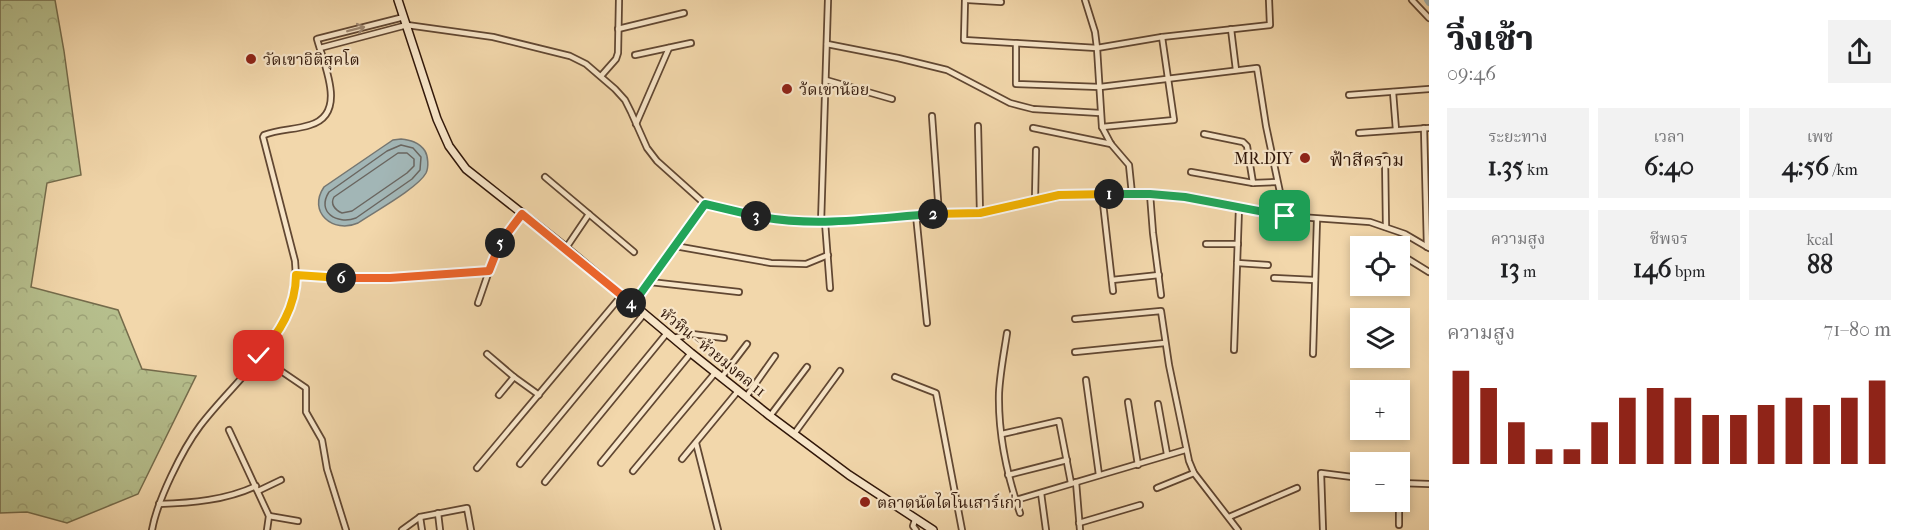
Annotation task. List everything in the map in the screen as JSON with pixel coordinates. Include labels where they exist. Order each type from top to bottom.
[{"type":"street","name":"หัวหิน - ห้วยมงคล 11","points":[[398,0],[449,146],[466,169],[567,248],[670,336],[770,416],[849,476],[933,530]]},
{"type":"street","points":[[601,76],[616,59],[619,0]]},
{"type":"street","points":[[828,0],[823,223],[830,288]]},
{"type":"street","points":[[1001,2],[966,0],[964,40],[1097,48],[1162,37],[1270,25],[1269,0]]},
{"type":"street","points":[[1084,0],[1095,32],[1102,127],[1129,165],[1132,194]]},
{"type":"street","points":[[1412,0],[1429,18]]},
{"type":"street","points":[[618,29],[684,13]]},
{"type":"street","points":[[152,530],[159,504],[185,449],[200,426],[271,342],[288,314],[294,296],[296,275],[291,244],[263,137],[275,131],[311,125],[329,113],[331,86],[317,39],[405,17]]},
{"type":"street","points":[[320,48],[408,25],[493,37],[570,56],[586,63],[625,100],[647,148],[657,161],[705,204],[768,218],[823,223],[916,215],[980,213],[1059,195],[1150,194],[1185,197],[1285,216],[1355,220],[1405,234],[1428,248]]},
{"type":"street","points":[[1231,29],[1236,70]]},
{"type":"street","points":[[1102,127],[1174,120],[1162,37]]},
{"type":"street","points":[[635,55],[691,43]]},
{"type":"street","points":[[827,44],[947,70],[1010,103],[1033,109],[1100,113]]},
{"type":"street","points":[[1016,44],[1016,84],[1100,87],[1257,68],[1285,216]]},
{"type":"street","points":[[636,124],[669,48]]},
{"type":"street","points":[[826,80],[892,99]]},
{"type":"street","points":[[1349,95],[1429,89]]},
{"type":"street","points":[[1393,92],[1396,130]]},
{"type":"street","points":[[932,116],[939,214]]},
{"type":"street","points":[[978,126],[980,213]]},
{"type":"street","points":[[1033,128],[1112,144]]},
{"type":"street","points":[[1359,133],[1427,128],[1428,248]]},
{"type":"street","points":[[1204,134],[1243,142],[1247,146],[1253,183]]},
{"type":"street","points":[[1035,199],[1036,150]]},
{"type":"street","points":[[1385,156],[1386,227]]},
{"type":"street","points":[[1191,172],[1253,183],[1277,182]]},
{"type":"street","points":[[545,177],[634,252]]},
{"type":"street","points":[[1150,194],[1161,295]]},
{"type":"street","points":[[1102,195],[1113,291]]},
{"type":"street","points":[[633,304],[705,204]]},
{"type":"street","points":[[1234,350],[1239,208]]},
{"type":"street","points":[[478,303],[501,241],[522,214]]},
{"type":"street","points":[[567,248],[589,214]]},
{"type":"street","points":[[916,215],[927,323]]},
{"type":"street","points":[[1313,354],[1317,219]]},
{"type":"street","points":[[1206,244],[1238,244]]},
{"type":"street","points":[[675,246],[771,263],[807,264],[828,255]]},
{"type":"street","points":[[1410,261],[1429,273]]},
{"type":"street","points":[[1237,263],[1268,265]]},
{"type":"street","points":[[296,275],[326,278],[390,278],[489,271]]},
{"type":"street","points":[[1112,280],[1159,275]]},
{"type":"street","points":[[1274,278],[1315,279]]},
{"type":"street","points":[[650,282],[739,292]]},
{"type":"street","points":[[477,468],[622,295]]},
{"type":"street","points":[[1075,319],[1161,311],[1185,450],[1194,473],[1238,530]]},
{"type":"street","points":[[520,464],[644,314]]},
{"type":"street","points":[[1007,333],[999,393],[1004,454],[1020,513]]},
{"type":"street","points":[[545,482],[670,336],[692,334],[724,338]]},
{"type":"street","points":[[1075,352],[1166,343]]},
{"type":"street","points":[[721,378],[747,344]]},
{"type":"street","points":[[602,463],[691,353]]},
{"type":"street","points":[[487,354],[539,395]]},
{"type":"street","points":[[259,356],[306,388],[306,412],[322,440],[327,469],[346,530]]},
{"type":"street","points":[[746,397],[775,356]]},
{"type":"street","points":[[770,416],[807,367]]},
{"type":"street","points":[[794,434],[840,371]]},
{"type":"street","points":[[633,471],[715,372]]},
{"type":"street","points":[[499,395],[514,377]]},
{"type":"street","points":[[895,377],[933,391],[937,396],[962,530]]},
{"type":"street","points":[[1086,380],[1099,475]]},
{"type":"street","points":[[682,459],[738,391]]},
{"type":"street","points":[[1128,402],[1138,465]]},
{"type":"street","points":[[1158,404],[1167,454]]},
{"type":"street","points":[[1002,434],[1059,421],[1073,483],[1080,530]]},
{"type":"street","points":[[229,430],[269,516],[267,530]]},
{"type":"street","points":[[696,443],[718,530]]},
{"type":"street","points":[[1016,500],[1185,450]]},
{"type":"street","points":[[1008,475],[1067,460]]},
{"type":"street","points":[[1157,488],[1194,473]]},
{"type":"street","points":[[1323,530],[1320,473],[1350,477]]},
{"type":"street","points":[[159,504],[237,495],[281,480]]},
{"type":"street","points":[[1410,483],[1429,484]]},
{"type":"street","points":[[1229,517],[1297,488]]},
{"type":"street","points":[[1041,493],[1046,530]]},
{"type":"street","points":[[1079,523],[1140,505]]},
{"type":"street","points":[[402,530],[420,517],[467,508],[471,530]]},
{"type":"street","points":[[1399,512],[1399,525]]},
{"type":"street","points":[[438,513],[441,530]]},
{"type":"street","points":[[269,516],[298,521]]},
{"type":"street","points":[[420,517],[422,530]]},
{"type":"street","points":[[915,520],[913,526],[916,530]]},
{"type":"green space","points":[[0,0],[55,0],[81,175],[47,183],[31,287],[118,310],[142,369],[196,376],[138,494],[67,523],[27,512],[0,513]]},
{"type":"water","points":[[401,139],[420,145],[425,151],[428,168],[421,179],[405,193],[358,223],[340,226],[325,218],[319,205],[324,187],[393,140]]},
{"type":"place","name":"วัดเขาอิติสุคโต","points":[[251,59]]},
{"type":"place","name":"ว้ดเขาน้อย","points":[[787,89]]},
{"type":"place","name":"MR.DIY","points":[[1305,158]]},
{"type":"place","name":"ตลาดนัดไดโนเสาร์เก่า","points":[[865,502]]},
{"type":"district","name":"ฟ้าสีคราม","points":[[1367,160]]},
{"type":"route","points":[[259,356],[271,342],[288,314],[294,296],[296,275],[326,278],[390,278],[489,271],[501,241],[522,214],[567,248],[633,304],[705,204],[768,218],[821,223],[916,215],[980,213],[1059,195],[1150,194],[1185,197],[1285,216]]}]
